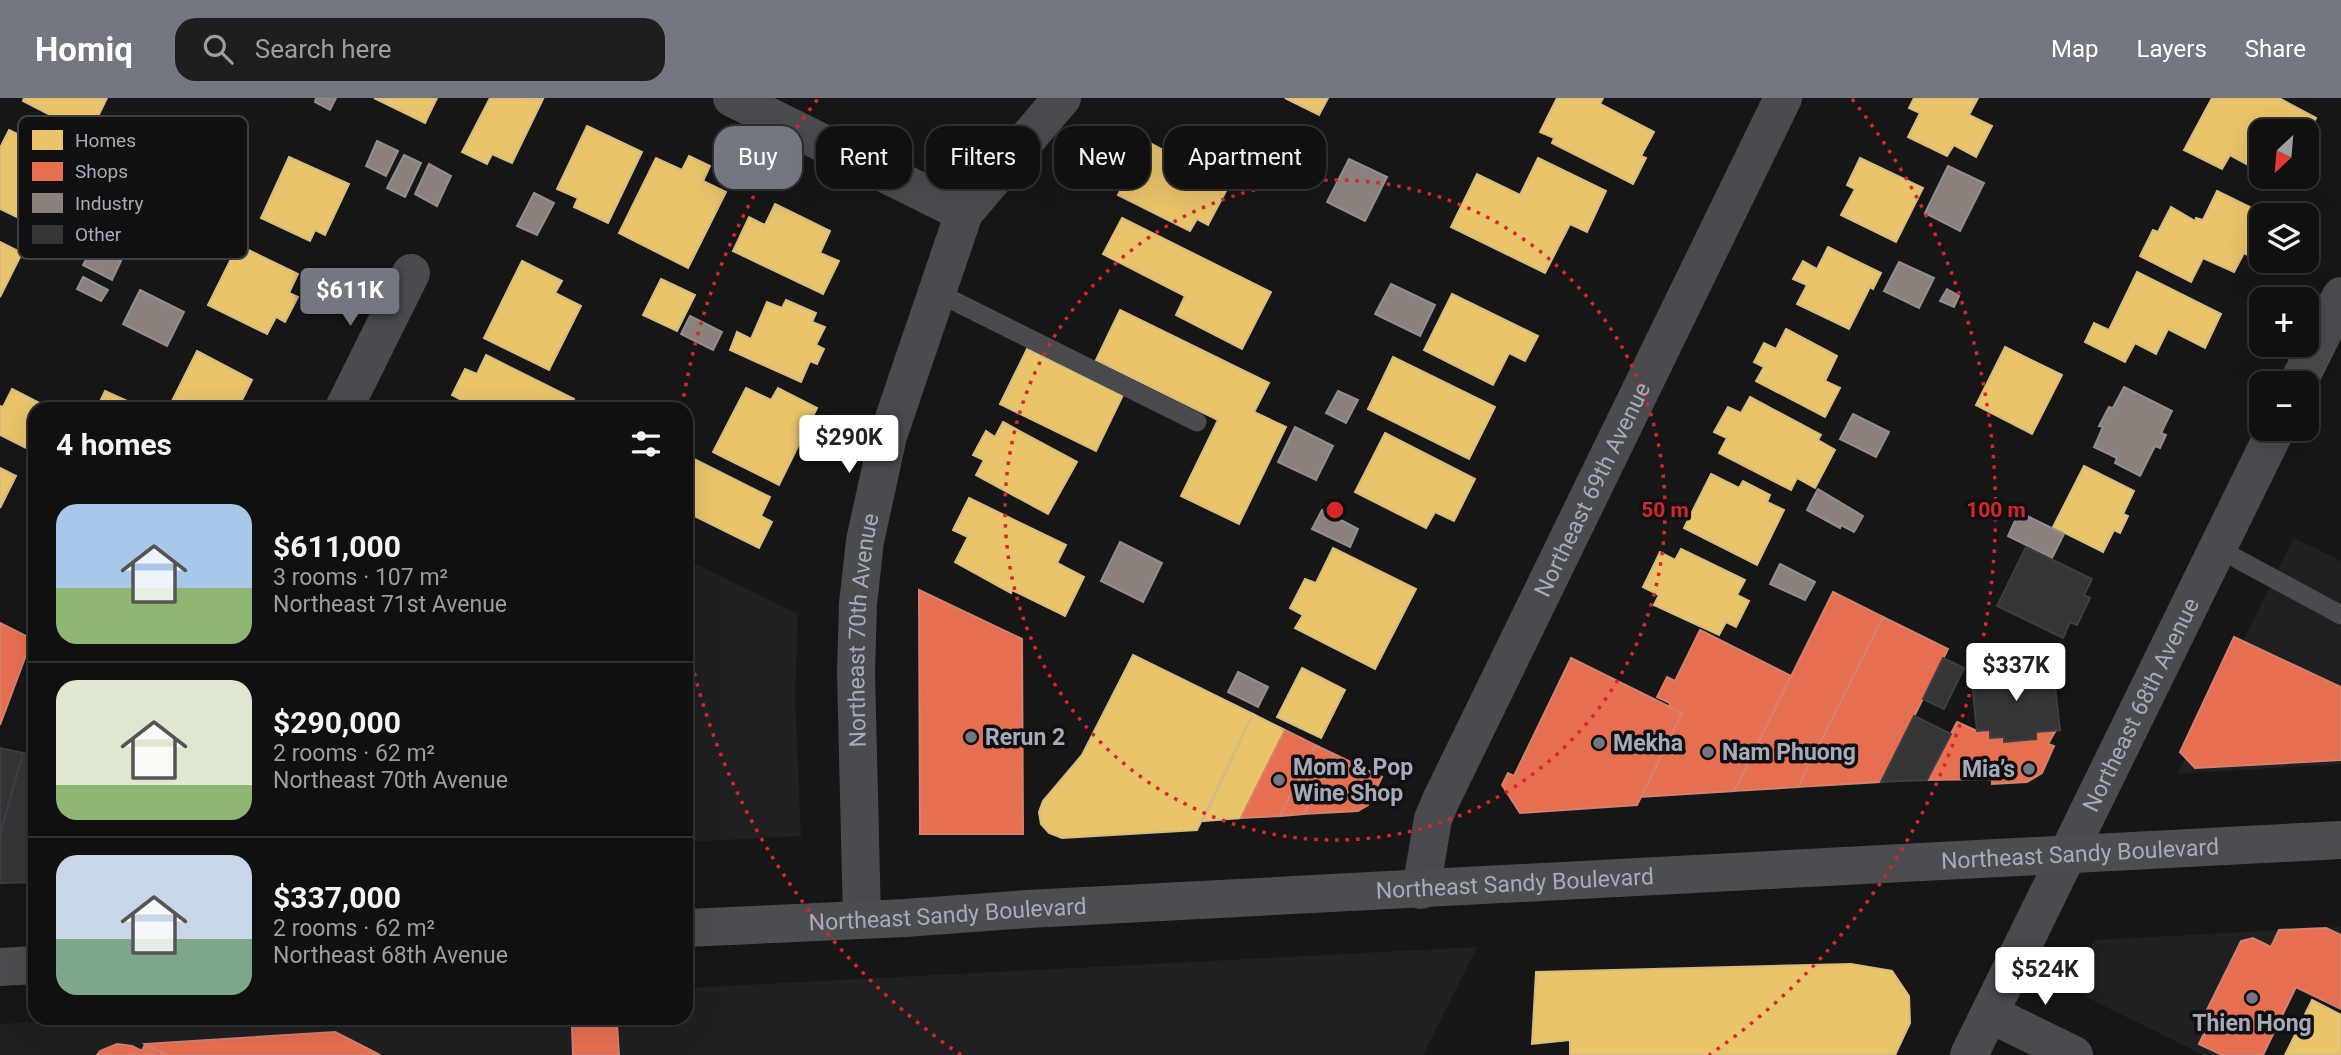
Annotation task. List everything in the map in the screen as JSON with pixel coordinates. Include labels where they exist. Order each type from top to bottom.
[{"type":"main road","name":"Northeast Sandy Boulevard","points":[[693,928],[2341,839]]},
{"type":"main road","points":[[0,967],[28,965]]},
{"type":"street","points":[[732,98],[964,213]]},
{"type":"street","name":"Northeast 70th Avenue","points":[[862,919],[856,672],[860,579],[869,519],[888,436],[964,213],[1062,98]]},
{"type":"street","name":"Northeast 69th Avenue","points":[[1421,890],[1433,819],[1441,800],[1783,98]]},
{"type":"street","points":[[347,402],[411,273]]},
{"type":"street","points":[[2304,371],[2341,296]]},
{"type":"street","name":"Northeast 68th Avenue","points":[[1969,1055],[2270,441]]},
{"type":"street","points":[[1990,1014],[2074,1055]]},
{"type":"lane","points":[[936,292],[1197,422]]},
{"type":"lane","points":[[2217,548],[2341,615]]},
{"type":"shaded area","points":[[2294,538],[2341,561],[2341,764],[2177,774]]},
{"type":"shaded area","points":[[693,562],[798,614],[795,697],[801,836],[693,842]]},
{"type":"shaded area","points":[[2341,927],[2341,1011],[2295,989],[2262,1055],[2203,1055],[2070,989],[2095,940]]},
{"type":"shaded area","points":[[1477,947],[1423,1055],[0,1055],[0,1024],[28,1022],[28,1025],[693,1025],[693,988]]},
{"type":"building: Homes","points":[[24,98],[107,98],[98,116],[52,116],[23,101]]},
{"type":"building: Homes","points":[[374,98],[437,98],[425,123]]},
{"type":"building: Homes","points":[[490,98],[543,99],[512,163],[492,154],[487,164],[462,152]]},
{"type":"building: Homes","points":[[1285,98],[1328,98],[1319,115]]},
{"type":"building: Homes","points":[[1557,98],[1603,98],[1600,104],[1654,132],[1641,156],[1646,158],[1633,184],[1552,143],[1554,138],[1540,132]]},
{"type":"building: Homes","points":[[1914,98],[1978,98],[1969,115],[1992,126],[1976,157],[1954,145],[1947,156],[1908,137],[1920,113],[1909,108]]},
{"type":"building: Homes","points":[[2212,98],[2279,98],[2316,118],[2249,119],[2249,165],[2230,155],[2222,169],[2184,150]]},
{"type":"building: Homes","points":[[587,126],[642,152],[608,223],[574,207],[578,198],[557,189]]},
{"type":"building: Homes","points":[[9,130],[18,134],[18,218],[0,209],[0,148]]},
{"type":"building: Homes","points":[[1150,143],[1164,151],[1164,189],[1227,189],[1208,225],[1197,219],[1190,231],[1118,195],[1121,189],[1150,189]]},
{"type":"building: Homes","points":[[689,156],[710,166],[703,181],[714,186],[714,189],[726,192],[688,268],[619,233],[656,158],[682,170]]},
{"type":"building: Homes","points":[[289,157],[349,184],[325,235],[315,230],[310,241],[261,218]]},
{"type":"building: Homes","points":[[1538,158],[1606,191],[1587,232],[1570,224],[1545,273],[1451,227],[1477,174],[1520,195]]},
{"type":"building: Homes","points":[[1860,158],[1923,188],[1896,242],[1841,215],[1855,189],[1847,185]]},
{"type":"building: Homes","points":[[2217,191],[2249,207],[2249,256],[2244,253],[2234,272],[2203,258],[2191,282],[2140,256],[2153,230],[2158,232],[2171,207],[2195,221],[2196,218],[2203,220]]},
{"type":"building: Homes","points":[[775,204],[830,231],[820,253],[839,261],[823,294],[733,251],[749,217],[765,225]]},
{"type":"building: Homes","points":[[1122,218],[1271,292],[1242,349],[1176,315],[1185,296],[1103,254]]},
{"type":"building: Homes","points":[[0,242],[18,251],[19,259],[0,297]]},
{"type":"building: Homes","points":[[1828,247],[1881,273],[1873,289],[1870,287],[1849,329],[1797,304],[1807,285],[1793,279],[1803,261],[1817,269]]},
{"type":"building: Homes","points":[[248,250],[298,274],[289,293],[298,297],[285,322],[276,317],[267,334],[208,305],[231,259],[248,259]]},
{"type":"building: Homes","points":[[522,261],[562,281],[555,293],[581,306],[549,370],[484,338]]},
{"type":"building: Homes","points":[[2137,272],[2221,314],[2205,348],[2168,329],[2156,354],[2135,343],[2125,362],[2085,342],[2094,323],[2109,330]]},
{"type":"building: Homes","points":[[661,279],[695,295],[677,331],[643,315]]},
{"type":"building: Homes","points":[[1452,294],[1538,336],[1525,361],[1509,353],[1493,385],[1424,350]]},
{"type":"building: Homes","points":[[786,300],[816,313],[812,322],[825,327],[816,345],[824,349],[817,364],[810,361],[801,382],[730,350],[737,332],[751,339],[767,302],[782,308]]},
{"type":"building: Homes","points":[[1120,310],[1269,383],[1254,412],[1286,427],[1239,524],[1181,496],[1218,420],[1096,360]]},
{"type":"building: Homes","points":[[1786,329],[1837,356],[1825,381],[1840,388],[1825,417],[1756,381],[1764,367],[1754,362],[1764,343],[1776,349]]},
{"type":"building: Homes","points":[[2005,347],[2062,375],[2032,434],[1976,405]]},
{"type":"building: Homes","points":[[1027,349],[1123,395],[1096,451],[1000,404]]},
{"type":"building: Homes","points":[[197,351],[252,380],[241,402],[172,402]]},
{"type":"building: Homes","points":[[486,355],[574,399],[572,402],[466,402],[452,395],[465,369],[477,374]]},
{"type":"building: Homes","points":[[1393,357],[1495,407],[1469,459],[1368,409]]},
{"type":"building: Homes","points":[[746,388],[771,400],[778,388],[817,408],[779,485],[713,452]]},
{"type":"building: Homes","points":[[12,389],[37,402],[28,402],[28,449],[0,435],[0,406],[3,407]]},
{"type":"building: Homes","points":[[105,391],[129,402],[100,402]]},
{"type":"building: Homes","points":[[1750,397],[1821,435],[1818,440],[1835,450],[1815,488],[1797,478],[1791,490],[1719,453],[1727,438],[1714,432],[1728,407],[1741,413]]},
{"type":"building: Homes","points":[[1003,422],[1077,462],[1048,514],[976,475],[984,460],[973,455],[986,431],[995,437]]},
{"type":"building: Homes","points":[[1385,433],[1475,479],[1454,521],[1435,512],[1426,528],[1355,492]]},
{"type":"building: Homes","points":[[693,458],[770,497],[761,516],[772,522],[759,548],[693,515]]},
{"type":"building: Homes","points":[[2084,466],[2134,491],[2123,514],[2128,516],[2120,533],[2114,530],[2103,552],[2053,527]]},
{"type":"building: Homes","points":[[0,468],[16,476],[0,508]]},
{"type":"building: Homes","points":[[1711,474],[1739,488],[1743,481],[1770,495],[1767,502],[1784,510],[1757,565],[1684,528]]},
{"type":"building: Homes","points":[[969,498],[1066,545],[1057,563],[1084,577],[1065,616],[1012,590],[1011,593],[955,562],[968,537],[953,530]]},
{"type":"building: Homes","points":[[1333,548],[1416,589],[1375,669],[1295,628],[1303,615],[1290,608],[1305,579],[1316,583]]},
{"type":"building: Homes","points":[[1681,549],[1745,580],[1737,595],[1749,601],[1736,627],[1726,622],[1719,635],[1654,605],[1659,595],[1643,587],[1660,552],[1675,560]]},
{"type":"building: Homes","points":[[1133,655],[1253,714],[1197,830],[1062,838],[1049,833],[1041,824],[1039,812],[1043,801],[1082,755]]},
{"type":"building: Homes","points":[[1302,668],[1345,690],[1321,738],[1277,717]]},
{"type":"building: Homes","points":[[1253,714],[1285,730],[1241,818],[1203,821]]},
{"type":"building: Homes","points":[[1851,964],[1892,971],[1909,996],[1910,1023],[1895,1055],[1570,1055],[1570,1040],[1532,1044],[1536,972]]},
{"type":"building: Homes","points":[[2312,1000],[2341,1015],[2341,1055],[2285,1055]]},
{"type":"building: Shops","name":"Rerun 2","points":[[919,590],[1022,639],[1023,834],[920,834]]},
{"type":"building: Shops","points":[[1833,592],[1883,617],[1798,787],[1734,791]]},
{"type":"building: Shops","points":[[1883,617],[1948,649],[1881,782],[1798,787]]},
{"type":"building: Shops","points":[[0,623],[28,637],[28,650],[0,725]]},
{"type":"building: Shops","name":"Nam Phuong","points":[[1700,630],[1791,676],[1734,791],[1641,797],[1682,713],[1657,697],[1667,677],[1675,681]]},
{"type":"building: Shops","points":[[2234,637],[2341,687],[2341,760],[2195,768],[2180,752]]},
{"type":"building: Shops","name":"Mekha","points":[[1571,658],[1682,713],[1637,805],[1520,813],[1502,785],[1508,773],[1514,776]]},
{"type":"building: Shops","points":[[1957,722],[1977,731],[1990,730],[1990,738],[2004,737],[2004,742],[2036,739],[2036,732],[2056,730],[2048,744],[2054,746],[2042,773],[2027,782],[1992,784],[1992,779],[1927,780]]},
{"type":"building: Shops","name":"Mom & Pop Wine Shop","points":[[1285,730],[1315,745],[1280,816],[1241,818]]},
{"type":"building: Shops","points":[[1315,745],[1334,754],[1304,814],[1280,816]]},
{"type":"building: Shops","points":[[1334,754],[1382,777],[1368,805],[1358,811],[1304,814]]},
{"type":"building: Shops","name":"Thien Hong","points":[[2326,928],[2341,935],[2341,1009],[2296,987],[2263,1055],[2222,1055],[2199,1044],[2208,1025],[2201,1022],[2241,941],[2253,938],[2271,947],[2279,930]]},
{"type":"building: Shops","points":[[617,1025],[619,1055],[573,1055],[572,1026]]},
{"type":"building: Shops","points":[[335,1032],[380,1055],[167,1055],[145,1044]]},
{"type":"building: Shops","points":[[117,1044],[132,1046],[142,1051],[145,1044],[167,1055],[97,1055]]},
{"type":"building: Industry","points":[[316,98],[336,98],[330,110],[315,102]]},
{"type":"building: Industry","points":[[377,141],[398,151],[386,176],[366,166]]},
{"type":"building: Industry","points":[[404,155],[421,163],[405,197],[387,188]]},
{"type":"building: Industry","points":[[1349,159],[1387,177],[1365,221],[1327,202]]},
{"type":"building: Industry","points":[[429,164],[451,176],[437,206],[415,194]]},
{"type":"building: Industry","points":[[1948,166],[1984,183],[1960,231],[1925,213]]},
{"type":"building: Industry","points":[[534,193],[554,203],[537,235],[517,226]]},
{"type":"building: Industry","points":[[86,259],[121,261],[112,280],[83,265]]},
{"type":"building: Industry","points":[[1899,262],[1934,278],[1919,308],[1884,291]]},
{"type":"building: Industry","points":[[83,277],[108,290],[101,301],[77,289]]},
{"type":"building: Industry","points":[[1391,284],[1435,305],[1420,336],[1375,314]]},
{"type":"building: Industry","points":[[1947,289],[1959,296],[1954,307],[1940,301]]},
{"type":"building: Industry","points":[[140,290],[184,312],[167,346],[123,324]]},
{"type":"building: Industry","points":[[690,316],[722,332],[713,350],[681,334]]},
{"type":"building: Industry","points":[[2124,387],[2172,411],[2161,433],[2166,435],[2160,448],[2155,446],[2140,476],[2115,463],[2117,458],[2094,447],[2103,427],[2099,426]]},
{"type":"building: Industry","points":[[1338,391],[1358,400],[1346,423],[1326,413]]},
{"type":"building: Industry","points":[[1853,414],[1889,432],[1876,457],[1840,439]]},
{"type":"building: Industry","points":[[1295,427],[1333,446],[1316,480],[1278,462]]},
{"type":"building: Industry","points":[[1818,489],[1863,516],[1854,532],[1841,525],[1840,528],[1807,510]]},
{"type":"building: Industry","points":[[1322,510],[1358,529],[1350,547],[1312,529]]},
{"type":"building: Industry","points":[[2019,512],[2064,534],[2052,558],[2008,536]]},
{"type":"building: Industry","points":[[1120,542],[1162,563],[1143,602],[1101,581]]},
{"type":"building: Industry","points":[[1780,564],[1815,582],[1805,600],[1770,584]]},
{"type":"building: Industry","points":[[1238,672],[1268,687],[1258,707],[1228,692]]},
{"type":"building: Other","points":[[2026,547],[2092,579],[2084,595],[2090,598],[2077,625],[2070,622],[2063,638],[1997,606]]},
{"type":"building: Other","points":[[1943,658],[1964,668],[1944,709],[1923,699]]},
{"type":"building: Other","points":[[2041,664],[2041,669],[2053,669],[2060,730],[2036,732],[2036,739],[2004,742],[2004,737],[1990,738],[1990,730],[1977,731],[1972,683],[1981,682],[1980,676],[1987,675],[1986,670]]},
{"type":"building: Other","points":[[1914,716],[1951,734],[1927,780],[1881,782]]},
{"type":"building: Other","points":[[0,748],[23,753],[0,835]]},
{"type":"building: Other","points":[[23,753],[28,754],[28,882],[0,883],[0,835]]},
{"type":"place","name":"Rerun 2","points":[[971,737]]},
{"type":"place","name":"Mekha","points":[[1599,743]]},
{"type":"place","name":"Nam Phuong","points":[[1708,752]]},
{"type":"place","name":"Mia’s","points":[[2029,769]]},
{"type":"place","name":"Mom & Pop Wine Shop","points":[[1279,780]]},
{"type":"place","name":"Thien Hong","points":[[2252,998]]}]
